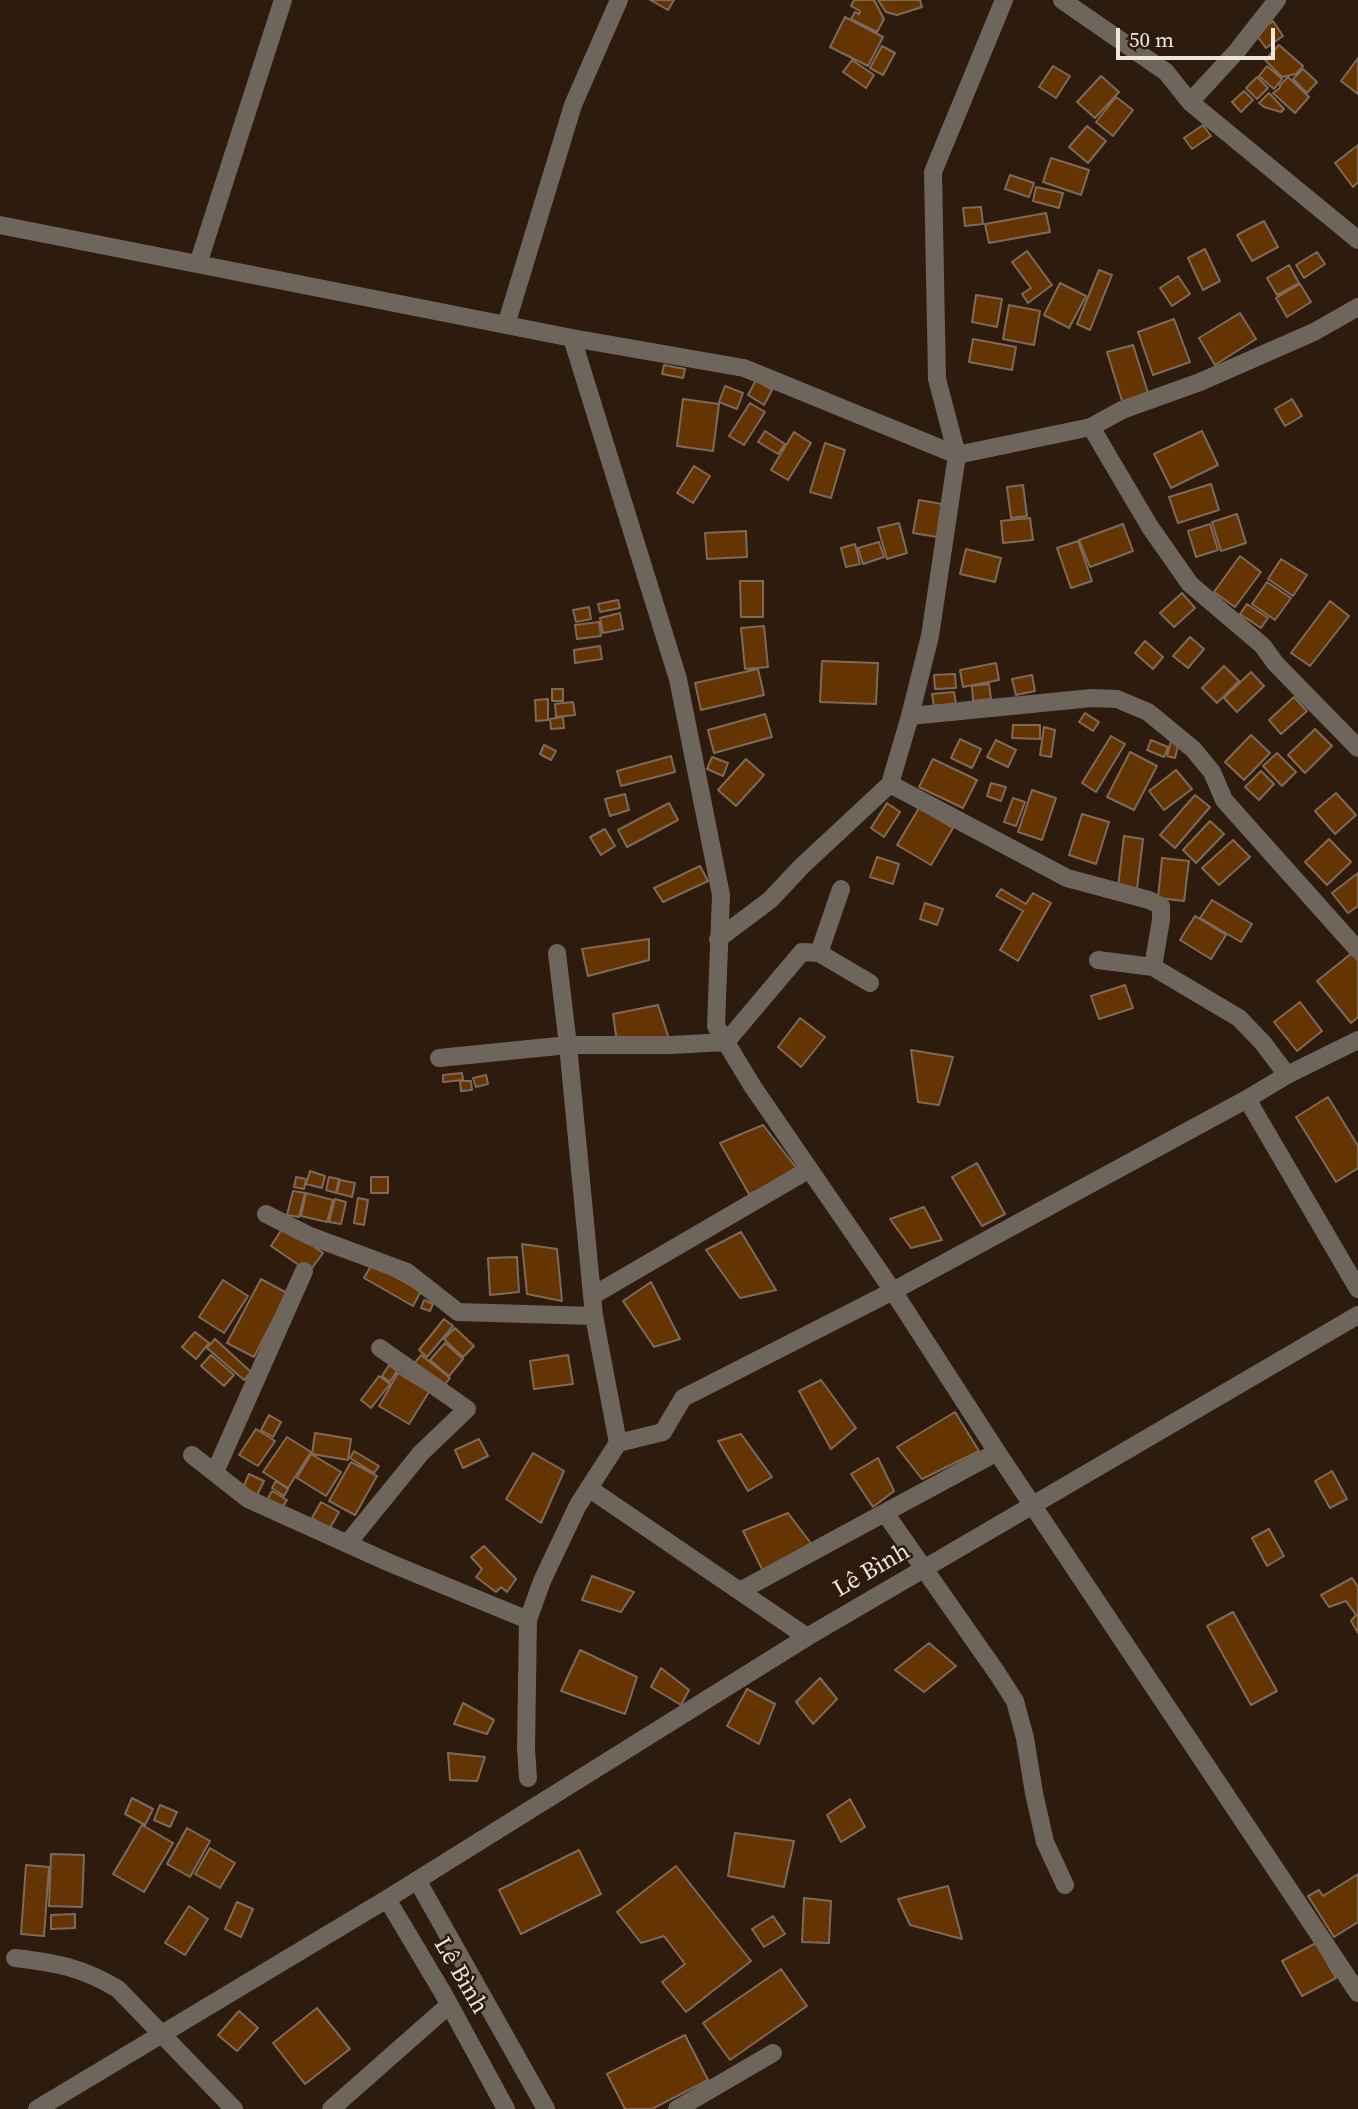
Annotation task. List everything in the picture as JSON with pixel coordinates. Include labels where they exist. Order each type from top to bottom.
[{"type":"street","points":[[198,264],[284,0]]},
{"type":"street","points":[[506,325],[573,105],[619,0]]},
{"type":"street","points":[[718,939],[770,900],[802,866],[890,784],[930,636],[957,455],[937,379],[933,172],[1004,0]]},
{"type":"street","points":[[1062,0],[1166,72],[1190,102],[1358,240]]},
{"type":"street","points":[[1190,102],[1237,51],[1278,0]]},
{"type":"street","points":[[0,225],[572,338],[744,368],[957,455],[1091,427],[1122,410],[1200,382],[1314,332],[1358,307]]},
{"type":"street","points":[[572,338],[678,679],[721,895],[716,1026],[808,1170],[893,1291],[997,1452],[1358,1993]]},
{"type":"street","points":[[1091,427],[1150,527],[1190,584],[1263,646],[1275,663],[1358,748]]},
{"type":"street","points":[[910,716],[1092,698],[1117,699],[1148,712],[1193,749],[1212,772],[1224,800],[1358,950]]},
{"type":"street","points":[[890,784],[1067,878],[1161,905],[1153,967]]},
{"type":"street","points":[[819,953],[841,889]]},
{"type":"street","points":[[439,1058],[568,1045],[726,1042],[802,952],[819,953],[870,983]]},
{"type":"street","points":[[528,1779],[528,1620],[542,1581],[578,1504],[618,1443],[594,1316],[557,953]]},
{"type":"street","points":[[1098,960],[1153,967],[1239,1018],[1263,1043],[1287,1075]]},
{"type":"street","points":[[618,1443],[663,1432],[682,1398],[893,1291],[1287,1075],[1358,1040]]},
{"type":"street","points":[[1247,1099],[1358,1289]]},
{"type":"street","points":[[592,1296],[808,1170]]},
{"type":"street","points":[[266,1214],[310,1236],[407,1272],[458,1312],[594,1316]]},
{"type":"street","points":[[215,1472],[304,1271]]},
{"type":"street","name":"Lê Bình","points":[[506,2109],[387,1899],[807,1637],[1358,1315]]},
{"type":"street","points":[[347,1544],[421,1453],[467,1409],[380,1348]]},
{"type":"street","points":[[740,1591],[997,1452]]},
{"type":"street","points":[[192,1455],[248,1499],[528,1620]]},
{"type":"street","points":[[590,1489],[807,1637]]},
{"type":"street","points":[[885,1513],[1014,1701],[1025,1738],[1045,1842],[1065,1885]]},
{"type":"street","name":"Lê Bình","points":[[417,1880],[546,2109]]},
{"type":"street","points":[[37,2109],[387,1899]]},
{"type":"street","points":[[15,1958],[79,1969],[118,1989],[234,2109]]},
{"type":"street","points":[[331,2109],[449,2005]]},
{"type":"street","points":[[677,2109],[773,2053]]},
{"type":"building","points":[[650,0],[674,0],[668,10]]},
{"type":"building","points":[[854,0],[874,0],[884,19],[877,32],[851,19],[855,12],[859,14],[860,11],[851,6]]},
{"type":"building","points":[[878,0],[920,0],[922,7],[897,15],[886,12]]},
{"type":"building","points":[[845,17],[883,37],[868,66],[830,47]]},
{"type":"building","points":[[1273,21],[1283,36],[1266,48],[1255,33]]},
{"type":"building","points":[[1279,45],[1303,66],[1296,74],[1282,77],[1265,60]]},
{"type":"building","points":[[882,46],[895,53],[883,75],[870,68]]},
{"type":"building","points":[[1358,58],[1358,94],[1341,81]]},
{"type":"building","points":[[852,60],[874,75],[866,88],[843,72]]},
{"type":"building","points":[[1053,66],[1070,76],[1056,98],[1039,87]]},
{"type":"building","points":[[1267,66],[1282,79],[1274,89],[1259,76]]},
{"type":"building","points":[[1303,69],[1317,82],[1307,93],[1293,79]]},
{"type":"building","points":[[1101,76],[1119,92],[1095,118],[1077,102]]},
{"type":"building","points":[[1257,77],[1268,88],[1257,99],[1246,88]]},
{"type":"building","points":[[1288,77],[1309,97],[1295,113],[1273,93]]},
{"type":"building","points":[[1244,91],[1253,100],[1241,112],[1232,102]]},
{"type":"building","points":[[1269,93],[1284,109],[1281,112],[1259,103]]},
{"type":"building","points":[[1116,97],[1133,110],[1113,136],[1096,122]]},
{"type":"building","points":[[1203,125],[1211,136],[1192,149],[1184,138]]},
{"type":"building","points":[[1087,126],[1106,141],[1088,163],[1069,147]]},
{"type":"building","points":[[1358,145],[1358,182],[1353,187],[1335,163]]},
{"type":"building","points":[[1051,158],[1089,170],[1081,195],[1043,182]]},
{"type":"building","points":[[1010,175],[1034,183],[1029,197],[1005,189]]},
{"type":"building","points":[[1036,187],[1063,193],[1059,208],[1033,201]]},
{"type":"building","points":[[981,207],[983,224],[965,226],[963,208]]},
{"type":"building","points":[[1046,213],[1050,232],[989,243],[985,224]]},
{"type":"building","points":[[1264,221],[1278,247],[1252,261],[1237,235]]},
{"type":"building","points":[[1205,249],[1220,281],[1203,290],[1188,258]]},
{"type":"building","points":[[1027,251],[1052,285],[1028,303],[1022,294],[1031,288],[1012,262]]},
{"type":"building","points":[[1317,252],[1325,264],[1304,278],[1296,265]]},
{"type":"building","points":[[1289,265],[1299,283],[1277,295],[1267,278]]},
{"type":"building","points":[[1099,270],[1112,275],[1090,330],[1077,324]]},
{"type":"building","points":[[1178,276],[1190,294],[1172,306],[1160,288]]},
{"type":"building","points":[[1060,283],[1086,296],[1069,328],[1044,315]]},
{"type":"building","points":[[1300,284],[1311,302],[1287,317],[1276,298]]},
{"type":"building","points":[[976,295],[1002,299],[997,327],[972,322]]},
{"type":"building","points":[[1009,305],[1040,311],[1034,345],[1003,339]]},
{"type":"building","points":[[1240,313],[1256,339],[1215,365],[1199,338]]},
{"type":"building","points":[[1174,319],[1190,362],[1153,375],[1138,332]]},
{"type":"building","points":[[973,339],[1016,347],[1012,370],[969,362]]},
{"type":"building","points":[[1133,345],[1149,396],[1123,404],[1107,352]]},
{"type":"building","points":[[664,365],[685,369],[683,378],[662,374]]},
{"type":"building","points":[[756,380],[772,390],[764,405],[748,395]]},
{"type":"building","points":[[725,386],[743,393],[737,409],[719,402]]},
{"type":"building","points":[[683,399],[719,404],[713,451],[677,446]]},
{"type":"building","points":[[1292,399],[1302,416],[1285,426],[1275,409]]},
{"type":"building","points":[[750,403],[765,412],[744,445],[729,436]]},
{"type":"building","points":[[765,431],[785,444],[778,454],[758,442]]},
{"type":"building","points":[[1202,431],[1218,465],[1171,488],[1154,454]]},
{"type":"building","points":[[794,432],[811,443],[788,480],[771,470]]},
{"type":"building","points":[[825,443],[845,450],[831,498],[810,492]]},
{"type":"building","points":[[694,466],[710,476],[693,503],[677,493]]},
{"type":"building","points":[[1211,484],[1219,510],[1178,523],[1169,497]]},
{"type":"building","points":[[1023,485],[1027,516],[1011,518],[1007,487]]},
{"type":"building","points":[[919,500],[942,504],[937,537],[913,533]]},
{"type":"building","points":[[1237,514],[1246,543],[1221,551],[1212,522]]},
{"type":"building","points":[[1030,518],[1033,540],[1003,543],[1001,521]]},
{"type":"building","points":[[899,523],[907,553],[887,559],[878,528]]},
{"type":"building","points":[[1123,524],[1133,551],[1090,567],[1079,540]]},
{"type":"building","points":[[1210,524],[1218,550],[1196,557],[1188,531]]},
{"type":"building","points":[[746,531],[747,557],[707,559],[705,533]]},
{"type":"building","points":[[1078,541],[1092,581],[1071,588],[1057,548]]},
{"type":"building","points":[[879,542],[884,557],[863,564],[858,548]]},
{"type":"building","points":[[855,544],[860,564],[846,567],[841,548]]},
{"type":"building","points":[[966,549],[1001,558],[995,582],[960,574]]},
{"type":"building","points":[[1240,556],[1261,572],[1235,607],[1214,592]]},
{"type":"building","points":[[1281,559],[1307,575],[1293,596],[1268,579]]},
{"type":"building","points":[[740,581],[763,581],[763,617],[741,617]]},
{"type":"building","points":[[1267,582],[1291,598],[1275,620],[1252,604]]},
{"type":"building","points":[[1182,593],[1195,608],[1174,627],[1160,613]]},
{"type":"building","points":[[618,600],[620,608],[600,612],[598,604]]},
{"type":"building","points":[[1330,601],[1349,616],[1310,666],[1291,653]]},
{"type":"building","points":[[1247,604],[1268,618],[1261,628],[1240,614]]},
{"type":"building","points":[[589,607],[591,619],[576,622],[573,610]]},
{"type":"building","points":[[620,613],[623,629],[603,633],[600,618]]},
{"type":"building","points":[[599,622],[601,636],[577,639],[575,625]]},
{"type":"building","points":[[764,626],[768,667],[745,669],[741,628]]},
{"type":"building","points":[[1190,637],[1204,649],[1188,668],[1173,656]]},
{"type":"building","points":[[1145,641],[1163,657],[1153,669],[1135,653]]},
{"type":"building","points":[[600,646],[602,659],[575,663],[574,650]]},
{"type":"building","points":[[822,661],[878,663],[876,704],[820,702]]},
{"type":"building","points":[[996,663],[999,680],[963,687],[960,670]]},
{"type":"building","points":[[1224,666],[1239,681],[1217,703],[1202,688]]},
{"type":"building","points":[[758,669],[764,695],[701,710],[695,683]]},
{"type":"building","points":[[1251,672],[1264,686],[1237,712],[1224,698]]},
{"type":"building","points":[[955,674],[956,688],[935,689],[934,675]]},
{"type":"building","points":[[1032,675],[1035,691],[1016,695],[1012,679]]},
{"type":"building","points":[[989,684],[991,699],[973,701],[972,686]]},
{"type":"building","points":[[552,689],[563,689],[563,701],[552,701]]},
{"type":"building","points":[[954,692],[956,704],[934,706],[932,694]]},
{"type":"building","points":[[1294,697],[1307,711],[1281,734],[1269,720]]},
{"type":"building","points":[[548,699],[548,720],[536,721],[535,700]]},
{"type":"building","points":[[573,702],[575,715],[556,717],[555,704]]},
{"type":"building","points":[[1085,713],[1099,722],[1093,731],[1079,722]]},
{"type":"building","points":[[765,714],[772,737],[714,753],[708,730]]},
{"type":"building","points":[[563,717],[564,728],[551,729],[550,719]]},
{"type":"building","points":[[1013,725],[1040,725],[1040,739],[1012,738]]},
{"type":"building","points":[[1044,727],[1055,730],[1051,757],[1040,755]]},
{"type":"building","points":[[1315,729],[1332,746],[1305,773],[1288,755]]},
{"type":"building","points":[[1251,735],[1270,753],[1244,780],[1225,762]]},
{"type":"building","points":[[1111,736],[1125,744],[1096,792],[1082,783]]},
{"type":"building","points":[[960,739],[981,749],[972,768],[951,758]]},
{"type":"building","points":[[996,740],[1016,750],[1008,767],[987,757]]},
{"type":"building","points":[[1151,740],[1168,747],[1164,757],[1147,750]]},
{"type":"building","points":[[1171,741],[1179,743],[1175,758],[1167,756]]},
{"type":"building","points":[[544,745],[556,751],[551,760],[540,754]]},
{"type":"building","points":[[1130,752],[1157,766],[1134,810],[1107,797]]},
{"type":"building","points":[[1277,753],[1296,772],[1282,786],[1263,766]]},
{"type":"building","points":[[671,756],[675,772],[621,786],[617,771]]},
{"type":"building","points":[[712,757],[728,763],[723,776],[707,769]]},
{"type":"building","points":[[746,759],[764,775],[736,806],[718,790]]},
{"type":"building","points":[[933,759],[977,780],[963,808],[919,787]]},
{"type":"building","points":[[1176,770],[1192,789],[1164,810],[1149,791]]},
{"type":"building","points":[[1261,771],[1274,784],[1259,800],[1245,787]]},
{"type":"building","points":[[991,783],[1006,787],[1001,801],[987,796]]},
{"type":"building","points":[[1032,790],[1056,798],[1042,840],[1018,832]]},
{"type":"building","points":[[1336,793],[1356,815],[1335,834],[1315,811]]},
{"type":"building","points":[[625,794],[629,810],[610,816],[605,799]]},
{"type":"building","points":[[1195,795],[1210,807],[1175,848],[1160,835]]},
{"type":"building","points":[[1013,798],[1025,802],[1016,826],[1004,822]]},
{"type":"building","points":[[669,803],[678,820],[627,847],[618,830]]},
{"type":"building","points":[[887,803],[900,812],[884,837],[871,828]]},
{"type":"building","points":[[919,808],[953,828],[931,865],[897,845]]},
{"type":"building","points":[[1082,814],[1109,822],[1096,864],[1069,855]]},
{"type":"building","points":[[1210,821],[1224,834],[1196,863],[1183,850]]},
{"type":"building","points":[[605,829],[615,846],[601,855],[590,837]]},
{"type":"building","points":[[1124,836],[1143,839],[1137,889],[1118,887]]},
{"type":"building","points":[[1329,839],[1351,862],[1327,885],[1305,862]]},
{"type":"building","points":[[1233,840],[1250,857],[1219,885],[1202,868]]},
{"type":"building","points":[[877,857],[899,864],[893,884],[870,877]]},
{"type":"building","points":[[1162,858],[1189,861],[1184,901],[1158,898]]},
{"type":"building","points":[[700,866],[708,881],[663,902],[654,888]]},
{"type":"building","points":[[1358,873],[1358,906],[1348,913],[1332,893]]},
{"type":"building","points":[[1001,889],[1026,904],[1033,893],[1051,903],[1018,961],[1000,950],[1023,911],[996,896]]},
{"type":"building","points":[[1212,900],[1252,924],[1241,942],[1200,918]]},
{"type":"building","points":[[925,903],[943,909],[937,925],[920,919]]},
{"type":"building","points":[[1195,916],[1226,935],[1211,959],[1180,940]]},
{"type":"building","points":[[649,939],[649,960],[588,976],[582,949]]},
{"type":"building","points":[[1352,953],[1358,961],[1358,1017],[1351,1023],[1317,981]]},
{"type":"building","points":[[1125,985],[1133,1008],[1099,1019],[1091,996]]},
{"type":"building","points":[[1300,1002],[1322,1031],[1297,1051],[1274,1022]]},
{"type":"building","points":[[658,1005],[671,1045],[617,1042],[613,1014]]},
{"type":"building","points":[[800,1018],[825,1037],[801,1067],[778,1047]]},
{"type":"building","points":[[911,1050],[953,1057],[939,1105],[918,1102]]},
{"type":"building","points":[[462,1073],[463,1080],[443,1082],[443,1075]]},
{"type":"building","points":[[486,1075],[488,1084],[476,1087],[473,1078]]},
{"type":"building","points":[[460,1081],[471,1081],[472,1090],[461,1091]]},
{"type":"building","points":[[1328,1097],[1358,1146],[1358,1168],[1336,1182],[1296,1117]]},
{"type":"building","points":[[763,1125],[801,1174],[749,1194],[720,1143]]},
{"type":"building","points":[[977,1163],[1005,1214],[982,1226],[952,1177]]},
{"type":"building","points":[[310,1171],[325,1176],[322,1188],[306,1184]]},
{"type":"building","points":[[296,1177],[306,1179],[304,1189],[294,1187]]},
{"type":"building","points":[[329,1177],[339,1179],[336,1193],[326,1190]]},
{"type":"building","points":[[371,1177],[388,1177],[388,1193],[371,1193]]},
{"type":"building","points":[[340,1180],[355,1183],[352,1197],[337,1193]]},
{"type":"building","points":[[293,1191],[305,1193],[299,1217],[287,1215]]},
{"type":"building","points":[[306,1193],[333,1200],[327,1222],[301,1216]]},
{"type":"building","points":[[358,1198],[368,1200],[364,1225],[354,1223]]},
{"type":"building","points":[[335,1199],[346,1202],[341,1224],[329,1222]]},
{"type":"building","points":[[924,1207],[942,1240],[911,1248],[890,1219]]},
{"type":"building","points":[[284,1226],[323,1253],[309,1272],[271,1246]]},
{"type":"building","points":[[741,1232],[776,1290],[740,1298],[706,1250]]},
{"type":"building","points":[[522,1244],[557,1249],[562,1301],[527,1294]]},
{"type":"building","points":[[517,1257],[519,1292],[490,1295],[488,1258]]},
{"type":"building","points":[[372,1264],[421,1291],[413,1306],[364,1278]]},
{"type":"building","points":[[261,1279],[287,1293],[254,1357],[227,1343]]},
{"type":"building","points":[[223,1280],[248,1296],[224,1333],[199,1317]]},
{"type":"building","points":[[651,1282],[680,1339],[654,1347],[623,1301]]},
{"type":"building","points":[[424,1300],[433,1304],[430,1311],[421,1308]]},
{"type":"building","points":[[444,1319],[453,1326],[427,1357],[419,1350]]},
{"type":"building","points":[[455,1328],[474,1346],[463,1357],[444,1339]]},
{"type":"building","points":[[195,1332],[209,1343],[196,1359],[182,1347]]},
{"type":"building","points":[[215,1339],[251,1372],[244,1380],[207,1348]]},
{"type":"building","points":[[445,1343],[463,1359],[449,1376],[430,1360]]},
{"type":"building","points":[[211,1355],[234,1375],[224,1386],[201,1366]]},
{"type":"building","points":[[421,1355],[450,1378],[442,1388],[413,1365]]},
{"type":"building","points":[[568,1355],[573,1384],[534,1389],[530,1361]]},
{"type":"building","points":[[389,1365],[397,1371],[390,1382],[382,1376]]},
{"type":"building","points":[[398,1373],[429,1392],[409,1424],[379,1406]]},
{"type":"building","points":[[379,1376],[390,1384],[371,1408],[361,1400]]},
{"type":"building","points":[[821,1380],[856,1428],[831,1449],[799,1391]]},
{"type":"building","points":[[955,1412],[979,1451],[922,1479],[897,1447]]},
{"type":"building","points":[[269,1415],[281,1422],[273,1437],[261,1430]]},
{"type":"building","points":[[256,1429],[275,1441],[258,1466],[239,1455]]},
{"type":"building","points":[[315,1433],[351,1439],[348,1460],[312,1454]]},
{"type":"building","points":[[741,1434],[772,1477],[748,1491],[718,1441]]},
{"type":"building","points":[[287,1437],[311,1452],[288,1488],[263,1472]]},
{"type":"building","points":[[479,1439],[488,1456],[463,1468],[455,1450]]},
{"type":"building","points":[[354,1451],[379,1466],[374,1473],[350,1458]]},
{"type":"building","points":[[533,1453],[564,1471],[541,1523],[506,1499]]},
{"type":"building","points":[[311,1454],[341,1472],[326,1496],[297,1478]]},
{"type":"building","points":[[878,1458],[894,1491],[873,1507],[851,1474]]},
{"type":"building","points":[[351,1462],[377,1476],[355,1515],[329,1501]]},
{"type":"building","points":[[1332,1471],[1347,1499],[1330,1508],[1315,1481]]},
{"type":"building","points":[[249,1474],[264,1481],[256,1497],[242,1490]]},
{"type":"building","points":[[276,1481],[288,1489],[284,1496],[272,1488]]},
{"type":"building","points":[[272,1491],[287,1500],[282,1508],[267,1500]]},
{"type":"building","points":[[321,1502],[339,1512],[330,1528],[312,1518]]},
{"type":"building","points":[[788,1513],[816,1550],[766,1577],[743,1531]]},
{"type":"building","points":[[1269,1529],[1284,1556],[1267,1566],[1252,1538]]},
{"type":"building","points":[[484,1546],[516,1579],[507,1592],[501,1587],[496,1592],[476,1577],[482,1569],[471,1557]]},
{"type":"building","points":[[592,1576],[634,1592],[621,1612],[582,1600]]},
{"type":"building","points":[[1352,1578],[1358,1587],[1358,1633],[1351,1621],[1356,1615],[1346,1601],[1329,1607],[1321,1595]]},
{"type":"building","points":[[1233,1612],[1277,1691],[1251,1705],[1207,1626]]},
{"type":"building","points":[[929,1643],[956,1666],[924,1692],[895,1670]]},
{"type":"building","points":[[580,1650],[637,1677],[625,1714],[561,1691]]},
{"type":"building","points":[[661,1668],[689,1690],[681,1705],[651,1687]]},
{"type":"building","points":[[820,1678],[837,1699],[813,1724],[796,1702]]},
{"type":"building","points":[[747,1689],[775,1704],[759,1744],[727,1726]]},
{"type":"building","points":[[463,1703],[494,1720],[487,1734],[454,1724]]},
{"type":"building","points":[[448,1753],[485,1757],[477,1781],[450,1780]]},
{"type":"building","points":[[132,1798],[153,1809],[145,1825],[125,1814]]},
{"type":"building","points":[[850,1799],[865,1827],[841,1842],[827,1815]]},
{"type":"building","points":[[160,1805],[177,1812],[170,1827],[154,1820]]},
{"type":"building","points":[[142,1825],[173,1843],[144,1892],[113,1874]]},
{"type":"building","points":[[187,1828],[210,1841],[190,1877],[167,1864]]},
{"type":"building","points":[[735,1833],[794,1841],[784,1887],[728,1876]]},
{"type":"building","points":[[210,1848],[235,1863],[220,1888],[195,1874]]},
{"type":"building","points":[[579,1850],[601,1894],[521,1934],[499,1890]]},
{"type":"building","points":[[51,1854],[84,1855],[82,1907],[49,1906]]},
{"type":"building","points":[[26,1865],[49,1867],[44,1936],[21,1934]]},
{"type":"building","points":[[676,1866],[751,1961],[686,2012],[662,1982],[685,1964],[664,1936],[641,1943],[617,1912]]},
{"type":"building","points":[[1358,1874],[1358,1922],[1334,1937],[1308,1896],[1319,1890],[1323,1896]]},
{"type":"building","points":[[948,1886],[962,1939],[910,1925],[898,1899]]},
{"type":"building","points":[[804,1898],[831,1901],[829,1943],[802,1942]]},
{"type":"building","points":[[237,1902],[253,1909],[241,1937],[225,1929]]},
{"type":"building","points":[[189,1906],[208,1919],[185,1955],[165,1943]]},
{"type":"building","points":[[75,1914],[75,1928],[51,1929],[51,1915]]},
{"type":"building","points":[[773,1916],[785,1934],[764,1947],[752,1929]]},
{"type":"building","points":[[1316,1943],[1336,1978],[1302,1996],[1282,1961]]},
{"type":"building","points":[[781,1969],[807,2006],[730,2060],[703,2023]]},
{"type":"building","points":[[317,2008],[350,2049],[305,2084],[273,2043]]},
{"type":"building","points":[[239,2011],[258,2028],[237,2051],[218,2035]]},
{"type":"building","points":[[685,2035],[708,2080],[652,2109],[625,2109],[607,2074]]}]
